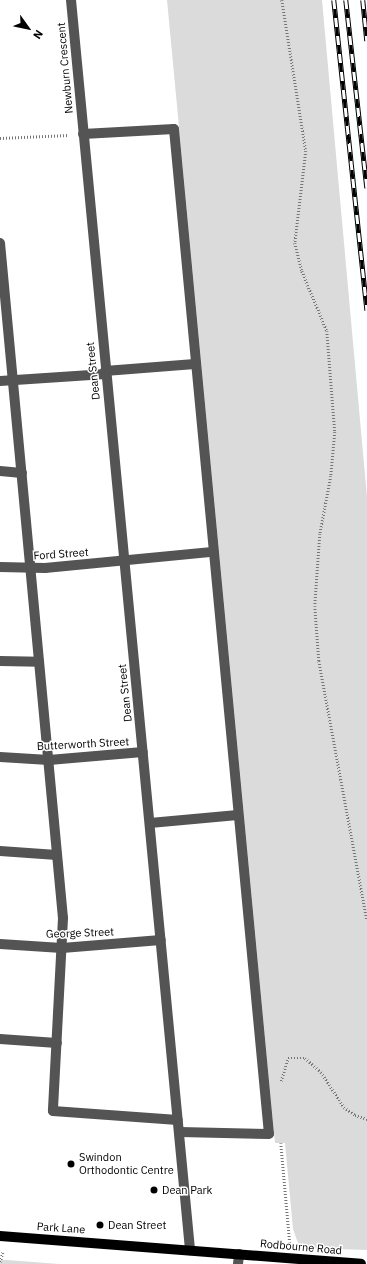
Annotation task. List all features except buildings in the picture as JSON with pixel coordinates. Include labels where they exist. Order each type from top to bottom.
[{"type":"main road","name":"Park Lane","points":[[0,1236],[190,1250],[238,1259]]},
{"type":"main road","name":"Rodbourne Road","points":[[238,1259],[291,1258],[361,1264]]},
{"type":"street","name":"Newburn Crescent","points":[[71,0],[83,134]]},
{"type":"street","points":[[83,134],[174,129],[212,552],[269,1134],[180,1132]]},
{"type":"street","name":"Dean Street","points":[[83,134],[105,373],[180,1132],[190,1250]]},
{"type":"street","points":[[0,243],[57,854],[62,948],[53,1111],[178,1120]]},
{"type":"street","points":[[0,381],[14,381],[195,364]]},
{"type":"street","points":[[0,471],[22,473]]},
{"type":"street","name":"Ford Street","points":[[0,568],[31,568],[124,561],[212,552]]},
{"type":"street","points":[[0,661],[39,662]]},
{"type":"street","name":"Butterworth Street","points":[[0,757],[49,760],[143,752]]},
{"type":"street","points":[[150,823],[238,815]]},
{"type":"street","points":[[0,851],[57,854]]},
{"type":"street","name":"George Street","points":[[0,944],[62,948],[161,940]]},
{"type":"street","points":[[0,1039],[56,1043]]},
{"type":"path","points":[[282,0],[306,151],[295,243],[302,271],[327,331],[335,432],[331,476],[320,534],[316,606],[319,661],[367,919]]},
{"type":"path","points":[[0,138],[83,134]]},
{"type":"path","points":[[280,1084],[288,1058],[305,1058],[321,1072],[344,1107],[355,1116],[367,1119]]},
{"type":"path","points":[[281,1136],[291,1258]]},
{"type":"shaded area","points":[[167,0],[322,0],[367,497],[367,1250],[307,1248],[298,1243],[293,1229],[285,1143],[275,1143]]},
{"type":"shaded area","points":[[0,1260],[7,1260],[59,1264],[0,1264]]},
{"type":"railway","points":[[334,0],[367,310]]},
{"type":"railway","points":[[346,0],[367,188]]},
{"type":"railway","points":[[363,0],[367,41]]},
{"type":"place","name":"Swindon Orthodontic Centre","points":[[71,1164]]},
{"type":"place","name":"Dean Park","points":[[154,1190]]},
{"type":"place","name":"Dean Street","points":[[100,1225]]}]
